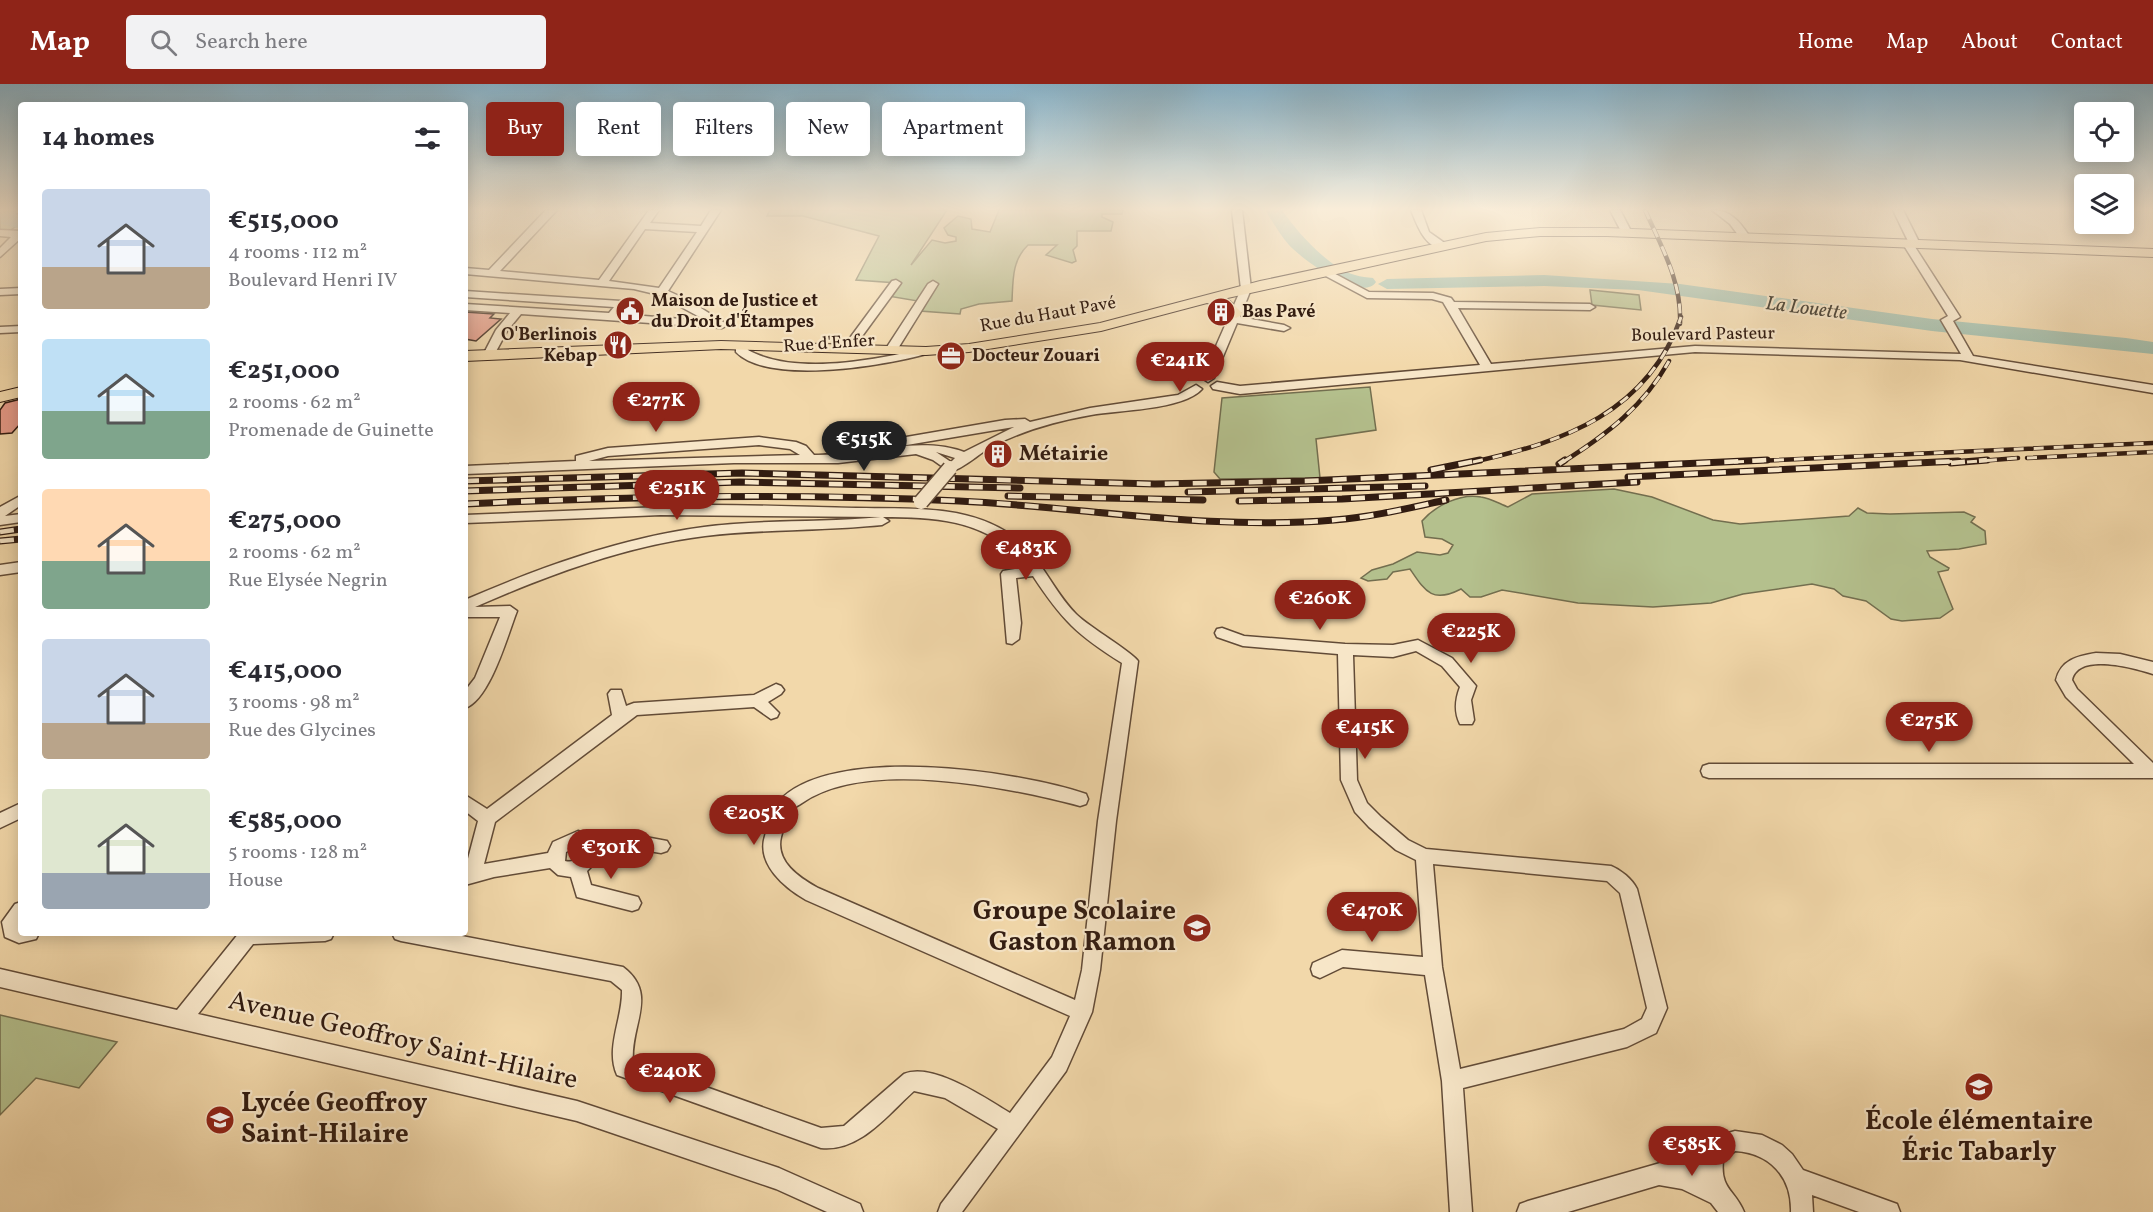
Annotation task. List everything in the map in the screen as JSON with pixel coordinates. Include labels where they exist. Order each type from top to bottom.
[{"type":"main road","name":"Rue du Haut Pavé","points":[[468,356],[721,345],[855,352],[969,348],[1063,335],[1246,289],[1368,263]]},
{"type":"main road","points":[[1208,299],[1226,304],[1235,317]]},
{"type":"main road","points":[[0,397],[18,393]]},
{"type":"street","points":[[468,293],[500,263]]},
{"type":"street","points":[[602,283],[617,263]]},
{"type":"street","points":[[662,292],[682,263]]},
{"type":"street","points":[[468,519],[764,509],[826,518],[884,521],[916,507],[950,468],[964,457],[1037,423],[1070,414],[1181,398],[1196,389],[1195,381],[1212,382],[1246,289],[1243,263]]},
{"type":"street","points":[[1923,263],[1954,317],[1947,320],[1969,358]]},
{"type":"street","points":[[468,271],[634,286],[662,292],[684,302],[722,326],[725,332],[721,345]]},
{"type":"street","points":[[1331,271],[1366,295],[1443,298],[1452,305],[1488,368]]},
{"type":"street","points":[[855,352],[896,283]]},
{"type":"street","points":[[891,350],[933,284]]},
{"type":"street","points":[[612,317],[634,286]]},
{"type":"street","points":[[0,292],[18,291]]},
{"type":"street","points":[[468,295],[621,304]]},
{"type":"street","points":[[1452,305],[1590,307]]},
{"type":"street","points":[[468,307],[722,326]]},
{"type":"street","points":[[489,355],[502,330],[519,310]]},
{"type":"street","points":[[1235,317],[1284,328]]},
{"type":"street","points":[[0,330],[18,329]]},
{"type":"street","name":"Boulevard Pasteur","points":[[1212,382],[1240,390],[1695,349],[1969,358],[2153,389]]},
{"type":"street","name":"Rue d'Enfer","points":[[855,352],[926,351]]},
{"type":"street","points":[[810,460],[847,450],[1005,424],[1037,423]]},
{"type":"street","points":[[561,465],[608,452],[759,441],[792,445],[801,449],[810,460]]},
{"type":"street","points":[[468,470],[561,465],[810,460],[945,449],[964,457]]},
{"type":"street","points":[[915,451],[938,457],[950,468]]},
{"type":"street","points":[[0,513],[18,503]]},
{"type":"street","points":[[916,507],[990,528],[1014,544],[1032,560],[1062,608],[1078,626],[1130,661],[1106,832],[1091,970],[1082,1012],[1059,1064],[949,1212]]},
{"type":"street","points":[[0,521],[18,518]]},
{"type":"street","points":[[468,604],[564,567],[671,538],[826,518]]},
{"type":"street","points":[[0,570],[18,567]]},
{"type":"street","points":[[1012,639],[1014,623],[1008,574],[1038,570]]},
{"type":"street","points":[[468,608],[471,613],[510,610],[482,681],[468,698]]},
{"type":"street","points":[[1222,633],[1243,641],[1345,649],[1393,651],[1418,645],[1447,662],[1468,686],[1463,700],[1466,720]]},
{"type":"street","points":[[1345,649],[1349,780],[1361,807],[1374,822],[1402,845],[1424,856],[1611,874],[1628,889],[1657,1008],[1649,1026],[1627,1038],[1452,1081]]},
{"type":"street","points":[[2152,771],[2071,693],[2064,680],[2066,670],[2079,661],[2120,661],[2153,668]]},
{"type":"street","points":[[554,860],[494,869],[469,878],[472,845],[487,818],[620,717],[634,709],[757,701],[776,690]]},
{"type":"street","points":[[616,694],[620,717]]},
{"type":"street","points":[[757,701],[771,713]]},
{"type":"street","points":[[1709,771],[2152,771]]},
{"type":"street","points":[[1080,799],[1046,788],[960,776],[888,773],[849,777],[825,781],[806,790],[790,802],[778,817],[772,834],[772,850],[777,867],[787,878],[812,894],[1082,1012]]},
{"type":"street","points":[[468,804],[487,818]]},
{"type":"street","points":[[0,821],[18,812]]},
{"type":"street","points":[[554,860],[559,847],[571,840],[584,839],[592,847]]},
{"type":"street","points":[[592,847],[624,840],[661,846]]},
{"type":"street","points":[[554,860],[563,870],[578,868],[591,856],[592,847]]},
{"type":"street","points":[[1424,856],[1432,967],[1452,1081],[1461,1212]]},
{"type":"street","points":[[578,868],[583,891],[632,903]]},
{"type":"street","points":[[18,914],[11,922],[11,931],[18,934]]},
{"type":"street","points":[[182,1019],[246,936]]},
{"type":"street","points":[[417,936],[616,973],[628,982],[632,996],[621,1056],[624,1068],[821,1138],[833,1139],[849,1135],[911,1081],[927,1081],[946,1089],[1013,1127]]},
{"type":"street","points":[[1320,969],[1342,958],[1432,967]]},
{"type":"street","name":"Avenue Geoffroy Saint-Hilaire","points":[[0,978],[577,1111],[779,1179],[852,1212]]},
{"type":"street","points":[[1528,1212],[1660,1175],[1713,1155],[1722,1145],[1734,1140],[1754,1142],[1767,1148],[1788,1164],[1798,1179],[1804,1199],[1802,1212]]},
{"type":"street","points":[[1713,1155],[1710,1168],[1718,1195]]},
{"type":"street","points":[[1660,1175],[1683,1179],[1718,1195],[1733,1212]]},
{"type":"street","points":[[1798,1179],[1889,1212]]},
{"type":"green space","points":[[865,263],[913,263],[911,265],[913,263],[1017,263],[1012,301],[979,304],[961,309],[960,314],[920,311],[924,302],[888,296],[897,283],[856,280]]},
{"type":"green space","points":[[1590,290],[1639,295],[1641,310],[1592,305]]},
{"type":"green space","points":[[1370,387],[1376,430],[1316,439],[1320,478],[1220,479],[1214,472],[1222,398]]},
{"type":"green space","points":[[1614,489],[1652,497],[1713,520],[1740,524],[1849,516],[1858,508],[1867,513],[1890,514],[1964,512],[1975,517],[1971,522],[1985,531],[1986,544],[1927,551],[1930,557],[1949,568],[1938,572],[1953,609],[1940,618],[1902,621],[1891,619],[1866,601],[1843,596],[1834,589],[1812,584],[1743,594],[1711,603],[1653,607],[1578,603],[1502,590],[1481,597],[1470,597],[1461,589],[1436,595],[1420,584],[1410,569],[1393,572],[1387,579],[1368,581],[1361,578],[1372,570],[1393,564],[1417,552],[1440,555],[1448,553],[1453,545],[1442,539],[1425,537],[1422,521],[1434,510],[1448,502],[1473,496],[1508,507],[1532,494]]},
{"type":"green space","points":[[0,1015],[117,1042],[79,1088],[36,1078],[0,1115]]},
{"type":"building","points":[[468,312],[494,314],[490,318],[501,319],[476,341],[468,340]]},
{"type":"building","points":[[18,400],[18,426],[12,433],[0,434],[0,410],[5,403]]},
{"type":"waterway","name":"La Louette","points":[[1323,263],[1348,280],[1367,282]]},
{"type":"waterway","name":"La Louette","points":[[1387,284],[1544,280],[1638,285],[1722,294],[1890,320],[2098,340],[2153,348]]},
{"type":"railway","points":[[1669,263],[1678,294],[1680,319]]},
{"type":"railway","points":[[1473,462],[1539,444],[1599,418],[1625,399],[1647,377],[1666,350],[1680,319]]},
{"type":"railway","points":[[1680,319],[1680,324]]},
{"type":"railway","points":[[1563,462],[1609,430],[1636,406],[1669,361]]},
{"type":"railway","points":[[1734,462],[2153,443]]},
{"type":"railway","points":[[2027,458],[2153,452]]},
{"type":"railway","points":[[1967,462],[2018,458]]},
{"type":"railway","points":[[1431,470],[1480,460]]},
{"type":"railway","points":[[1559,464],[1565,460]]},
{"type":"railway","points":[[468,481],[742,473],[1155,484],[1305,481],[1767,460]]},
{"type":"railway","points":[[1951,463],[1987,460]]},
{"type":"railway","points":[[1628,477],[1958,461],[1942,462]]},
{"type":"railway","points":[[468,491],[740,482],[1020,488]]},
{"type":"railway","points":[[1239,501],[1342,499],[1637,482]]},
{"type":"railway","points":[[1188,492],[1425,486]]},
{"type":"railway","points":[[1008,496],[1203,500]]},
{"type":"railway","points":[[468,504],[650,497],[835,497],[959,501],[1146,517],[1240,523],[1287,523],[1362,517],[1446,500]]},
{"type":"railway","points":[[0,532],[18,529]]},
{"type":"railway","points":[[0,541],[18,539]]},
{"type":"place","name":"Maison de Justice et du Droit d'Étampes","points":[[630,311]]},
{"type":"place","name":"Bas Pavé","points":[[1221,312]]},
{"type":"place","name":"O'Berlinois Kebap","points":[[618,345]]},
{"type":"place","name":"Docteur Zouari","points":[[951,356]]},
{"type":"place","name":"Métairie","points":[[998,454]]},
{"type":"place","name":"Groupe Scolaire Gaston Ramon","points":[[1197,928]]},
{"type":"place","name":"École élémentaire Éric Tabarly","points":[[1979,1087]]},
{"type":"place","name":"Lycée Geoffroy Saint-Hilaire","points":[[220,1120]]}]
